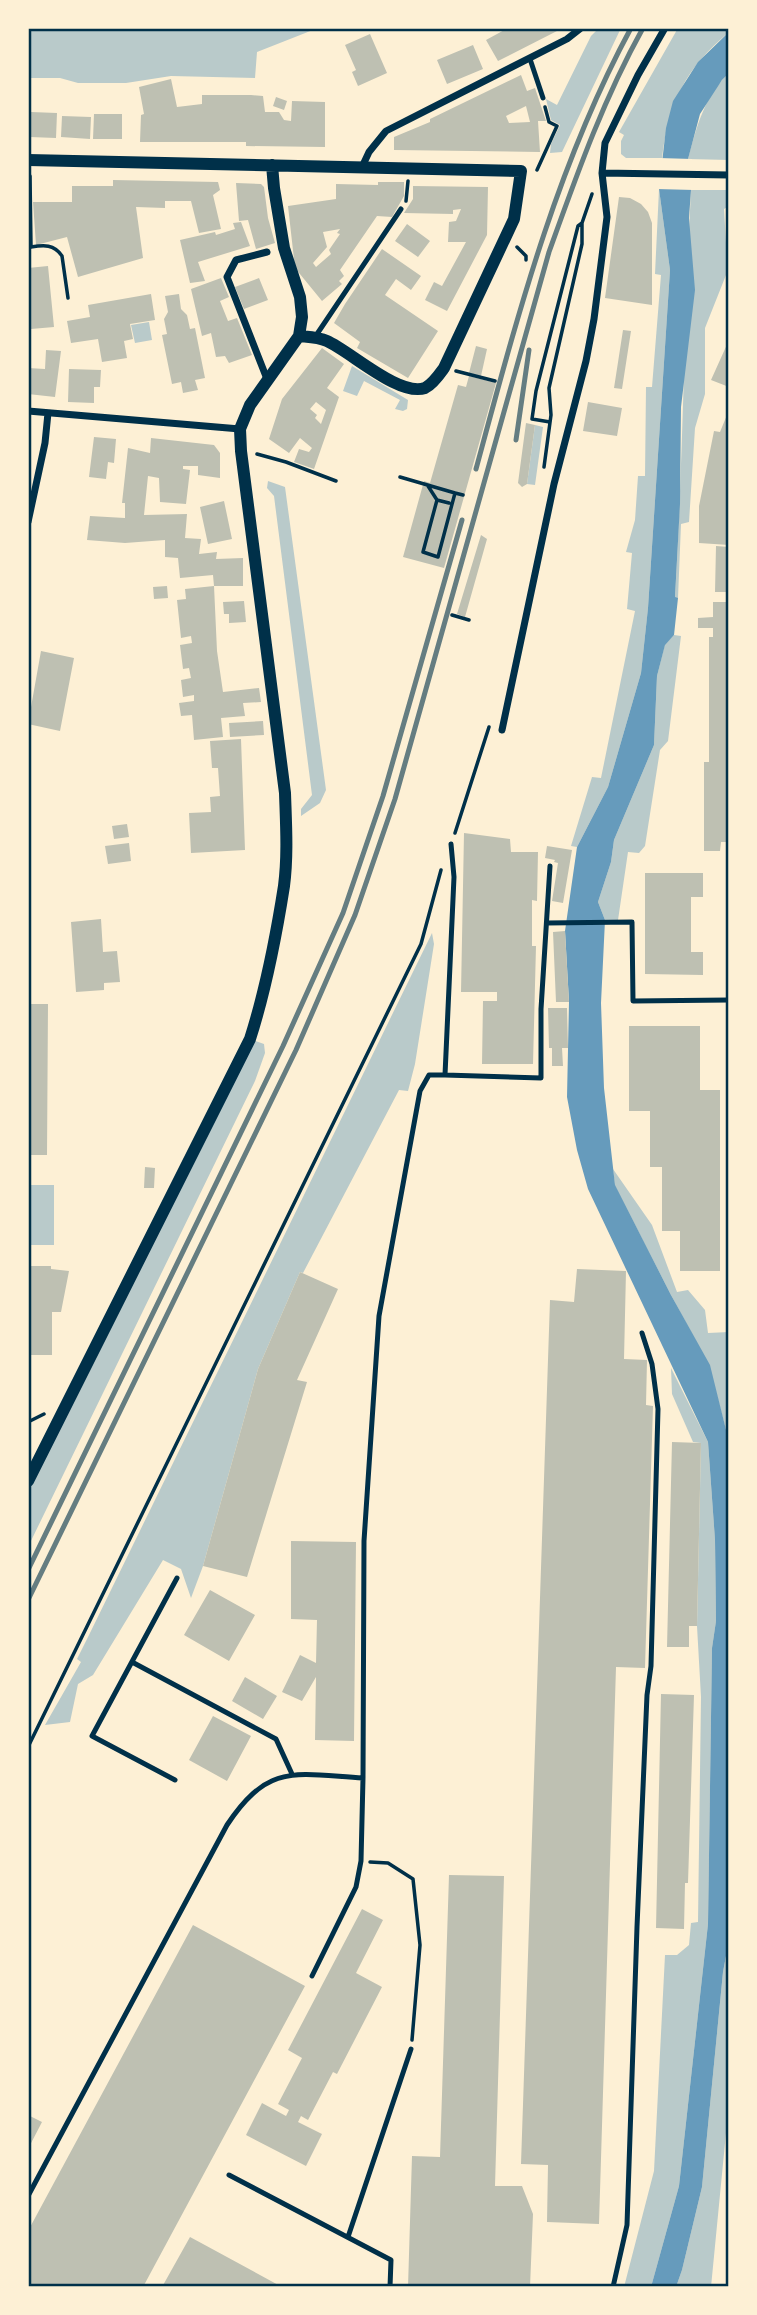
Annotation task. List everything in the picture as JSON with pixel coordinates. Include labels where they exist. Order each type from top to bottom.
[{"type":"street","points":[[362,167],[369,152],[386,131],[530,59],[567,39],[581,28]]},
{"type":"street","points":[[502,730],[554,484],[586,361],[594,319],[607,216],[603,173],[605,143],[612,125],[665,28]]},
{"type":"street","points":[[29,160],[521,171],[513,219],[436,380],[424,388],[410,388],[396,383],[327,341],[299,336]]},
{"type":"street","points":[[28,1481],[250,1039],[261,1002],[284,884],[285,793],[240,429],[250,405],[299,336],[302,317],[300,298],[284,248],[272,165]]},
{"type":"street","points":[[603,173],[729,175]]},
{"type":"street","points":[[267,252],[236,260],[227,277],[267,379]]},
{"type":"street","points":[[28,411],[240,429]]},
{"type":"street","points":[[28,522],[45,443],[48,414]]},
{"type":"lane","points":[[530,59],[543,98]]},
{"type":"lane","points":[[315,337],[401,209]]},
{"type":"lane","points":[[445,1075],[454,877],[451,844]]},
{"type":"lane","points":[[312,1976],[356,1887],[361,1861],[364,1541],[379,1316],[420,1091],[429,1075],[541,1078],[541,1009],[550,866]]},
{"type":"lane","points":[[547,923],[632,922],[633,1001],[729,1000]]},
{"type":"lane","points":[[613,2287],[627,2225],[636,1927],[647,1695],[651,1666],[657,1409],[652,1364],[642,1333]]},
{"type":"lane","points":[[175,1780],[92,1736],[177,1578]]},
{"type":"lane","points":[[132,1662],[276,1739],[292,1774]]},
{"type":"lane","points":[[28,2196],[227,1825],[243,1802],[265,1783],[292,1774],[363,1777]]},
{"type":"lane","points":[[348,2237],[411,2049]]},
{"type":"lane","points":[[229,2175],[391,2260],[390,2287]]},
{"type":"path","points":[[521,171],[536,172],[557,126],[549,122]]},
{"type":"path","points":[[29,160],[29,248],[48,246],[62,256],[68,298]]},
{"type":"path","points":[[543,473],[550,422],[549,387],[582,244],[582,223],[578,226],[536,391],[532,419],[550,422]]},
{"type":"path","points":[[444,368],[495,381]]},
{"type":"path","points":[[270,456],[336,481]]},
{"type":"path","points":[[400,477],[463,495]]},
{"type":"path","points":[[427,485],[437,500],[449,503]]},
{"type":"path","points":[[437,500],[423,552],[438,556],[455,492]]},
{"type":"path","points":[[452,615],[469,620]]},
{"type":"path","points":[[451,844],[461,821],[492,720]]},
{"type":"path","points":[[28,1747],[421,944],[441,868]]},
{"type":"path","points":[[361,1861],[388,1863],[414,1879],[420,1945],[411,2049]]},
{"type":"shaded area","points":[[28,28],[318,28],[257,52],[255,78],[171,76],[126,83],[78,83],[60,78],[28,78]]},
{"type":"shaded area","points":[[599,28],[621,28],[562,152],[550,153],[560,125],[551,120],[546,99],[557,105],[591,36]]},
{"type":"shaded area","points":[[678,28],[729,28],[729,32],[701,59],[682,88],[669,120],[662,158],[626,158],[621,154],[624,135],[619,132]]},
{"type":"shaded area","points":[[729,73],[729,160],[688,159],[707,102]]},
{"type":"shaded area","points":[[659,189],[670,270],[648,608],[641,673],[608,787],[577,847],[571,846],[592,777],[601,778],[635,611],[627,609],[632,553],[626,552],[635,520],[638,476],[645,476],[646,387],[652,387],[661,275],[655,274]]},
{"type":"shaded area","points":[[691,190],[729,190],[729,206],[724,209],[726,243],[729,246],[729,275],[726,275],[705,328],[705,394],[695,428],[689,522],[681,524],[678,598],[675,598],[680,496]]},
{"type":"shaded area","points":[[149,322],[152,340],[135,343],[131,325]]},
{"type":"shaded area","points":[[352,366],[408,400],[407,409],[395,409],[400,400],[364,381],[357,396],[343,391]]},
{"type":"shaded area","points":[[535,425],[543,427],[535,485],[527,484]]},
{"type":"shaded area","points":[[268,481],[285,487],[326,790],[320,803],[301,816],[301,809],[312,795],[274,496],[267,488]]},
{"type":"shaded area","points":[[674,635],[681,636],[668,741],[660,750],[645,846],[639,853],[628,852],[618,920],[605,920],[598,902],[611,862],[614,840],[654,745],[657,676],[665,644]]},
{"type":"shaded area","points":[[432,933],[434,944],[415,1064],[408,1091],[399,1090],[303,1273],[300,1272],[258,1369],[203,1566],[191,1598],[181,1569],[163,1560],[93,1675],[78,1684],[70,1722],[45,1725],[81,1662],[77,1659]]},
{"type":"shaded area","points":[[250,1039],[264,1044],[265,1053],[255,1081],[28,1547],[28,1481]]},
{"type":"shaded area","points":[[613,1169],[652,1225],[677,1292],[688,1290],[705,1310],[708,1333],[729,1332],[729,1442],[709,1365],[615,1186]]},
{"type":"shaded area","points":[[28,1185],[54,1185],[54,1245],[28,1245]]},
{"type":"shaded area","points":[[671,1368],[708,1442],[715,1540],[716,1621],[712,1648],[708,1924],[679,2186],[651,2287],[624,2287],[654,2171],[665,1955],[677,1955],[689,1945],[691,1923],[698,1922],[701,1697],[697,1626],[701,1443],[693,1442],[672,1394]]},
{"type":"shaded area","points":[[729,1940],[729,2102],[711,2287],[676,2287],[702,2187],[723,1972]]},
{"type":"water","points":[[729,32],[729,73],[700,114],[688,159],[691,190],[689,218],[695,290],[681,407],[675,597],[678,598],[674,635],[665,645],[657,676],[654,745],[614,840],[611,862],[598,902],[605,920],[601,1003],[604,1088],[615,1185],[710,1365],[729,1442],[729,1940],[723,1972],[702,2187],[676,2287],[651,2287],[679,2186],[708,1924],[712,1648],[716,1621],[715,1540],[708,1442],[588,1189],[577,1150],[567,1097],[569,1002],[565,931],[577,847],[608,787],[641,673],[648,608],[670,270],[659,189],[666,128],[673,101],[698,62]]},
{"type":"pier","points":[[659,158],[692,159],[694,190],[656,189]]},
{"type":"building","points":[[508,28],[556,28],[557,31],[498,61],[486,40]]},
{"type":"building","points":[[370,34],[387,73],[358,86],[352,72],[356,70],[345,45]]},
{"type":"building","points":[[473,45],[483,69],[447,84],[437,60]]},
{"type":"building","points":[[521,75],[527,91],[535,88],[546,121],[538,121],[540,152],[394,150],[394,137],[430,122],[430,119]],"holes":[[[526,106],[530,122],[509,123],[506,116]]]},
{"type":"building","points":[[171,79],[177,107],[202,104],[202,95],[263,96],[265,112],[279,112],[284,120],[291,121],[292,101],[325,102],[325,147],[246,146],[246,142],[140,142],[141,115],[144,114],[139,87]]},
{"type":"building","points":[[276,97],[287,101],[284,110],[273,106]]},
{"type":"building","points":[[31,112],[57,113],[56,138],[30,137]]},
{"type":"building","points":[[94,114],[122,114],[122,139],[93,139]]},
{"type":"building","points":[[62,116],[91,117],[90,139],[61,137]]},
{"type":"building","points":[[113,180],[218,182],[220,190],[213,195],[221,229],[199,233],[191,201],[165,201],[165,208],[136,207],[143,258],[78,277],[67,237],[36,245],[33,202],[72,202],[72,186],[113,186]]},
{"type":"building","points":[[378,182],[404,182],[404,196],[392,217],[377,216],[340,270],[344,276],[339,281],[342,284],[322,301],[295,268],[288,206],[336,199],[336,184],[378,185]],"holes":[[[340,229],[337,233],[340,234],[329,250],[331,254],[316,267],[313,263],[327,247],[323,232]]]},
{"type":"building","points":[[236,183],[261,184],[264,187],[275,243],[256,249],[248,220],[239,221]]},
{"type":"building","points":[[413,186],[488,187],[487,235],[447,311],[425,300],[434,282],[442,286],[466,242],[448,242],[449,222],[456,221],[461,209],[453,210],[453,214],[404,213],[413,199]]},
{"type":"building","points":[[619,197],[630,198],[641,204],[652,223],[652,305],[605,298]]},
{"type":"building","points":[[241,222],[250,246],[198,262],[205,281],[190,283],[180,240],[215,232],[216,235],[235,229],[233,223]]},
{"type":"building","points":[[407,224],[430,241],[418,257],[395,241]]},
{"type":"building","points":[[382,249],[421,276],[411,290],[396,279],[385,295],[438,331],[408,378],[357,348],[360,342],[334,323]]},
{"type":"building","points":[[48,266],[54,327],[31,329],[28,268]]},
{"type":"building","points":[[221,278],[229,297],[220,301],[228,321],[237,318],[252,355],[229,363],[225,356],[216,357],[211,333],[202,336],[191,289]]},
{"type":"building","points":[[259,278],[268,300],[244,309],[235,287]]},
{"type":"building","points":[[151,294],[155,320],[130,324],[133,339],[124,341],[127,358],[102,362],[98,339],[71,343],[67,321],[90,317],[88,305]]},
{"type":"building","points":[[179,294],[181,309],[187,315],[190,329],[195,328],[205,378],[195,380],[198,390],[183,393],[181,382],[172,384],[162,335],[167,334],[164,319],[168,312],[165,296]]},
{"type":"building","points":[[623,330],[631,331],[622,389],[614,388]]},
{"type":"building","points":[[729,340],[729,387],[711,380]]},
{"type":"building","points":[[476,346],[487,349],[481,376],[469,373]]},
{"type":"building","points":[[322,348],[344,364],[327,388],[339,397],[314,469],[294,462],[299,449],[309,452],[312,448],[300,438],[289,453],[269,439],[282,399]],"holes":[[[316,402],[326,410],[321,424],[310,409]]]},
{"type":"building","points":[[46,350],[61,351],[55,397],[28,394],[28,368],[45,369]]},
{"type":"building","points":[[69,369],[101,370],[100,387],[94,387],[94,403],[68,402]]},
{"type":"building","points":[[469,376],[496,383],[444,568],[403,557],[424,481],[430,483],[458,385],[466,387]]},
{"type":"building","points":[[588,402],[622,408],[617,436],[583,431]]},
{"type":"building","points":[[729,410],[729,545],[699,543],[699,506],[714,431],[720,432]]},
{"type":"building","points":[[526,423],[535,425],[527,484],[522,487],[518,483]]},
{"type":"building","points":[[94,437],[116,439],[114,463],[108,462],[106,479],[89,477]]},
{"type":"building","points":[[151,438],[214,445],[220,453],[220,478],[198,475],[198,466],[183,466],[183,469],[190,470],[186,504],[160,502],[159,478],[148,476],[144,515],[187,514],[185,538],[201,539],[199,554],[217,552],[216,559],[243,558],[243,586],[214,586],[213,575],[180,578],[178,558],[165,557],[165,540],[125,543],[87,540],[90,516],[125,518],[125,503],[122,503],[128,448],[150,453]]},
{"type":"building","points":[[224,501],[232,539],[208,544],[200,507]]},
{"type":"building","points":[[481,535],[487,539],[465,617],[457,614]]},
{"type":"building","points":[[716,546],[729,547],[729,592],[715,592]]},
{"type":"building","points":[[167,586],[168,598],[154,599],[153,587]]},
{"type":"building","points":[[214,586],[217,651],[223,692],[259,688],[261,702],[243,703],[245,716],[221,718],[223,737],[194,740],[192,715],[181,716],[179,703],[194,701],[194,695],[183,697],[181,680],[191,678],[189,668],[183,669],[180,645],[192,643],[191,636],[181,638],[177,600],[186,599],[185,589]]},
{"type":"building","points":[[244,601],[246,622],[229,623],[229,614],[224,614],[223,602]]},
{"type":"building","points":[[713,602],[729,602],[729,842],[721,842],[720,851],[704,851],[704,762],[709,762],[709,637],[713,637],[713,628],[698,628],[698,618],[713,617]]},
{"type":"building","points":[[41,651],[74,658],[60,731],[28,724]]},
{"type":"building","points":[[263,721],[264,735],[230,737],[229,723]]},
{"type":"building","points":[[241,739],[245,850],[191,853],[189,813],[211,812],[210,797],[220,796],[218,768],[212,768],[210,741]]},
{"type":"building","points":[[127,824],[129,837],[114,839],[112,826]]},
{"type":"building","points":[[464,833],[510,839],[511,852],[538,852],[537,901],[532,900],[532,946],[536,946],[533,1064],[482,1064],[483,1001],[497,1001],[497,992],[461,992]]},
{"type":"building","points":[[129,843],[131,861],[108,864],[105,846]]},
{"type":"building","points":[[547,846],[572,850],[563,903],[552,901],[558,863],[545,858]]},
{"type":"building","points":[[645,873],[703,873],[703,897],[691,897],[691,952],[703,952],[703,975],[645,974]]},
{"type":"building","points":[[101,919],[103,952],[117,951],[120,982],[104,983],[104,990],[76,992],[71,922]]},
{"type":"building","points":[[565,931],[569,1002],[556,1002],[553,932]]},
{"type":"building","points":[[28,1004],[48,1004],[47,1155],[28,1155]]},
{"type":"building","points":[[548,1008],[567,1008],[568,1048],[562,1048],[563,1066],[552,1066]]},
{"type":"building","points":[[629,1026],[700,1026],[700,1090],[720,1090],[720,1271],[680,1271],[680,1231],[662,1231],[662,1167],[650,1167],[650,1111],[629,1111]]},
{"type":"building","points":[[145,1167],[155,1168],[154,1188],[144,1188]]},
{"type":"building","points":[[28,1266],[51,1266],[51,1269],[69,1271],[61,1312],[52,1312],[52,1355],[28,1355]]},
{"type":"building","points":[[577,1269],[626,1271],[624,1359],[647,1360],[646,1405],[653,1406],[645,1668],[616,1667],[599,2224],[547,2222],[548,2165],[521,2164],[550,1300],[574,1302]]},
{"type":"building","points":[[300,1272],[338,1289],[297,1380],[307,1382],[247,1577],[203,1566],[258,1369]]},
{"type":"building","points":[[672,1442],[701,1443],[697,1626],[689,1626],[689,1647],[667,1647]]},
{"type":"building","points":[[291,1541],[356,1542],[354,1741],[315,1740],[316,1677],[302,1701],[282,1692],[300,1655],[316,1663],[317,1620],[291,1619]]},
{"type":"building","points":[[210,1590],[255,1615],[229,1661],[184,1635]]},
{"type":"building","points":[[245,1677],[277,1696],[263,1719],[232,1701]]},
{"type":"building","points":[[661,1694],[694,1695],[684,1929],[656,1928]]},
{"type":"building","points":[[213,1716],[251,1736],[227,1781],[189,1760]]},
{"type":"building","points":[[449,1875],[504,1876],[495,2186],[522,2186],[533,2214],[530,2287],[408,2287],[412,2156],[440,2157]]},
{"type":"building","points":[[362,1909],[383,1920],[356,1973],[382,1987],[337,2074],[333,2072],[308,2120],[301,2116],[298,2122],[322,2134],[306,2166],[246,2135],[262,2103],[286,2116],[289,2110],[278,2104],[302,2058],[288,2050]]},
{"type":"building","points":[[193,1925],[305,1986],[143,2287],[28,2287],[28,2231]]},
{"type":"building","points":[[28,2115],[42,2122],[28,2149]]},
{"type":"building","points":[[190,2237],[203,2244],[282,2287],[162,2287]]},
{"type":"railway","points":[[476,469],[523,300],[560,189],[604,81],[631,28]]},
{"type":"railway","points":[[28,1600],[296,1050],[355,915],[395,799],[549,252],[603,110],[643,28]]},
{"type":"railway","points":[[516,440],[529,350]]},
{"type":"railway","points":[[28,1570],[283,1046],[343,913],[383,796],[462,520]]}]
